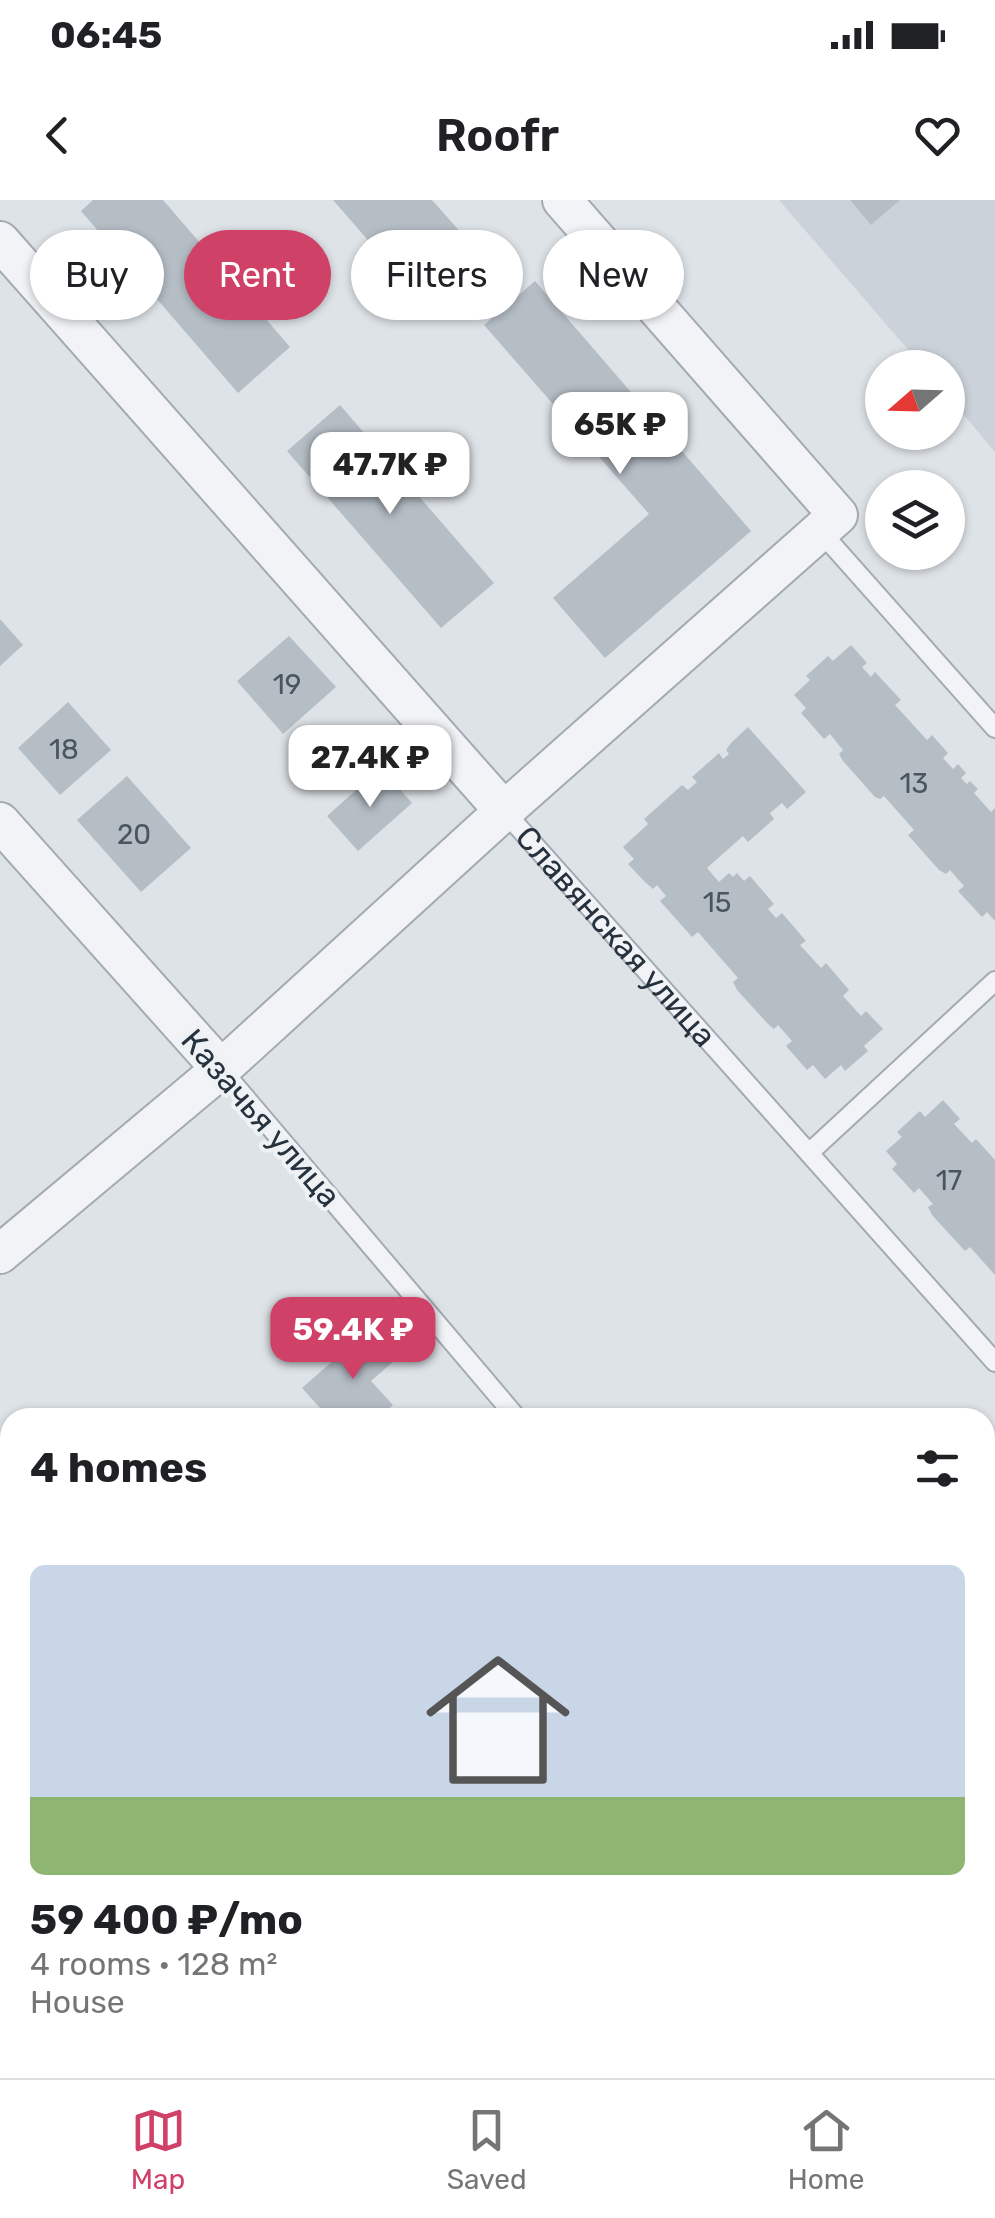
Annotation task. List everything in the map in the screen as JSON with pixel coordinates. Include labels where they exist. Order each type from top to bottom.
[{"type":"street","points":[[0,1254],[220,1069],[829,523],[562,200]]},
{"type":"street","name":"Славянская улица","points":[[0,241],[504,811]]},
{"type":"street","name":"Казачья улица","points":[[0,822],[220,1069]]},
{"type":"lane","points":[[829,523],[995,728]]},
{"type":"lane","name":"Славянская улица","points":[[504,811],[995,1362]]},
{"type":"lane","points":[[808,1153],[995,981]]},
{"type":"lane","name":"Казачья улица","points":[[220,1069],[508,1408]]},
{"type":"shaded area","points":[[779,200],[995,200],[995,452],[965,416],[965,350],[908,350]]},
{"type":"building","points":[[93,200],[163,200],[189,230],[184,230],[184,320],[267,320],[290,347],[238,393],[164,307],[164,230],[97,230],[81,211]]},
{"type":"building","points":[[333,200],[432,200],[459,230],[359,230]]},
{"type":"building","points":[[850,200],[900,200],[871,225]]},
{"type":"building","points":[[535,281],[543,290],[543,320],[569,320],[751,531],[605,658],[553,598],[649,514],[484,325],[490,320],[523,320],[523,291]]},
{"type":"building","points":[[340,405],[494,583],[441,628],[287,451]]},
{"type":"building","points":[[0,619],[23,645],[0,666]]},
{"type":"building","points":[[289,636],[336,687],[283,734],[237,681]]},
{"type":"building","points":[[851,645],[867,663],[862,667],[871,677],[875,672],[901,700],[895,705],[927,740],[932,735],[948,753],[943,758],[953,769],[958,764],[966,773],[961,778],[978,789],[974,793],[991,812],[995,808],[995,921],[987,912],[982,917],[958,891],[964,886],[950,870],[946,874],[939,870],[908,835],[914,830],[884,796],[875,797],[843,761],[839,754],[843,750],[830,734],[824,739],[801,713],[806,708],[794,695],[810,680],[806,676],[828,656],[833,661]]},
{"type":"building","points":[[68,702],[111,750],[60,795],[18,748]]},
{"type":"building","points":[[748,727],[806,792],[787,809],[782,803],[770,813],[774,819],[748,842],[743,836],[707,868],[719,882],[729,873],[733,877],[737,873],[744,881],[750,876],[774,904],[768,909],[776,918],[782,913],[806,941],[800,945],[821,968],[826,963],[849,990],[843,996],[861,1016],[866,1011],[883,1029],[864,1046],[868,1051],[845,1071],[841,1065],[825,1079],[813,1065],[807,1070],[786,1046],[792,1041],[778,1025],[774,1029],[768,1024],[737,990],[733,982],[738,978],[698,932],[692,937],[660,901],[666,896],[657,885],[653,889],[628,864],[634,859],[623,847],[648,824],[644,819],[682,785],[688,790],[697,782],[692,777],[719,753],[723,759],[729,754],[726,750]]},
{"type":"building","points":[[381,768],[412,803],[358,851],[327,816]]},
{"type":"building","points":[[127,776],[191,848],[141,892],[77,820]]},
{"type":"building","points":[[943,1100],[960,1119],[954,1124],[972,1143],[976,1139],[995,1160],[995,1275],[970,1247],[965,1251],[932,1215],[928,1207],[933,1204],[919,1188],[914,1193],[892,1169],[897,1164],[886,1151],[902,1137],[897,1132],[920,1111],[925,1117]]},
{"type":"building","points":[[368,1330],[395,1360],[371,1381],[393,1405],[390,1408],[320,1408],[302,1388]]}]
